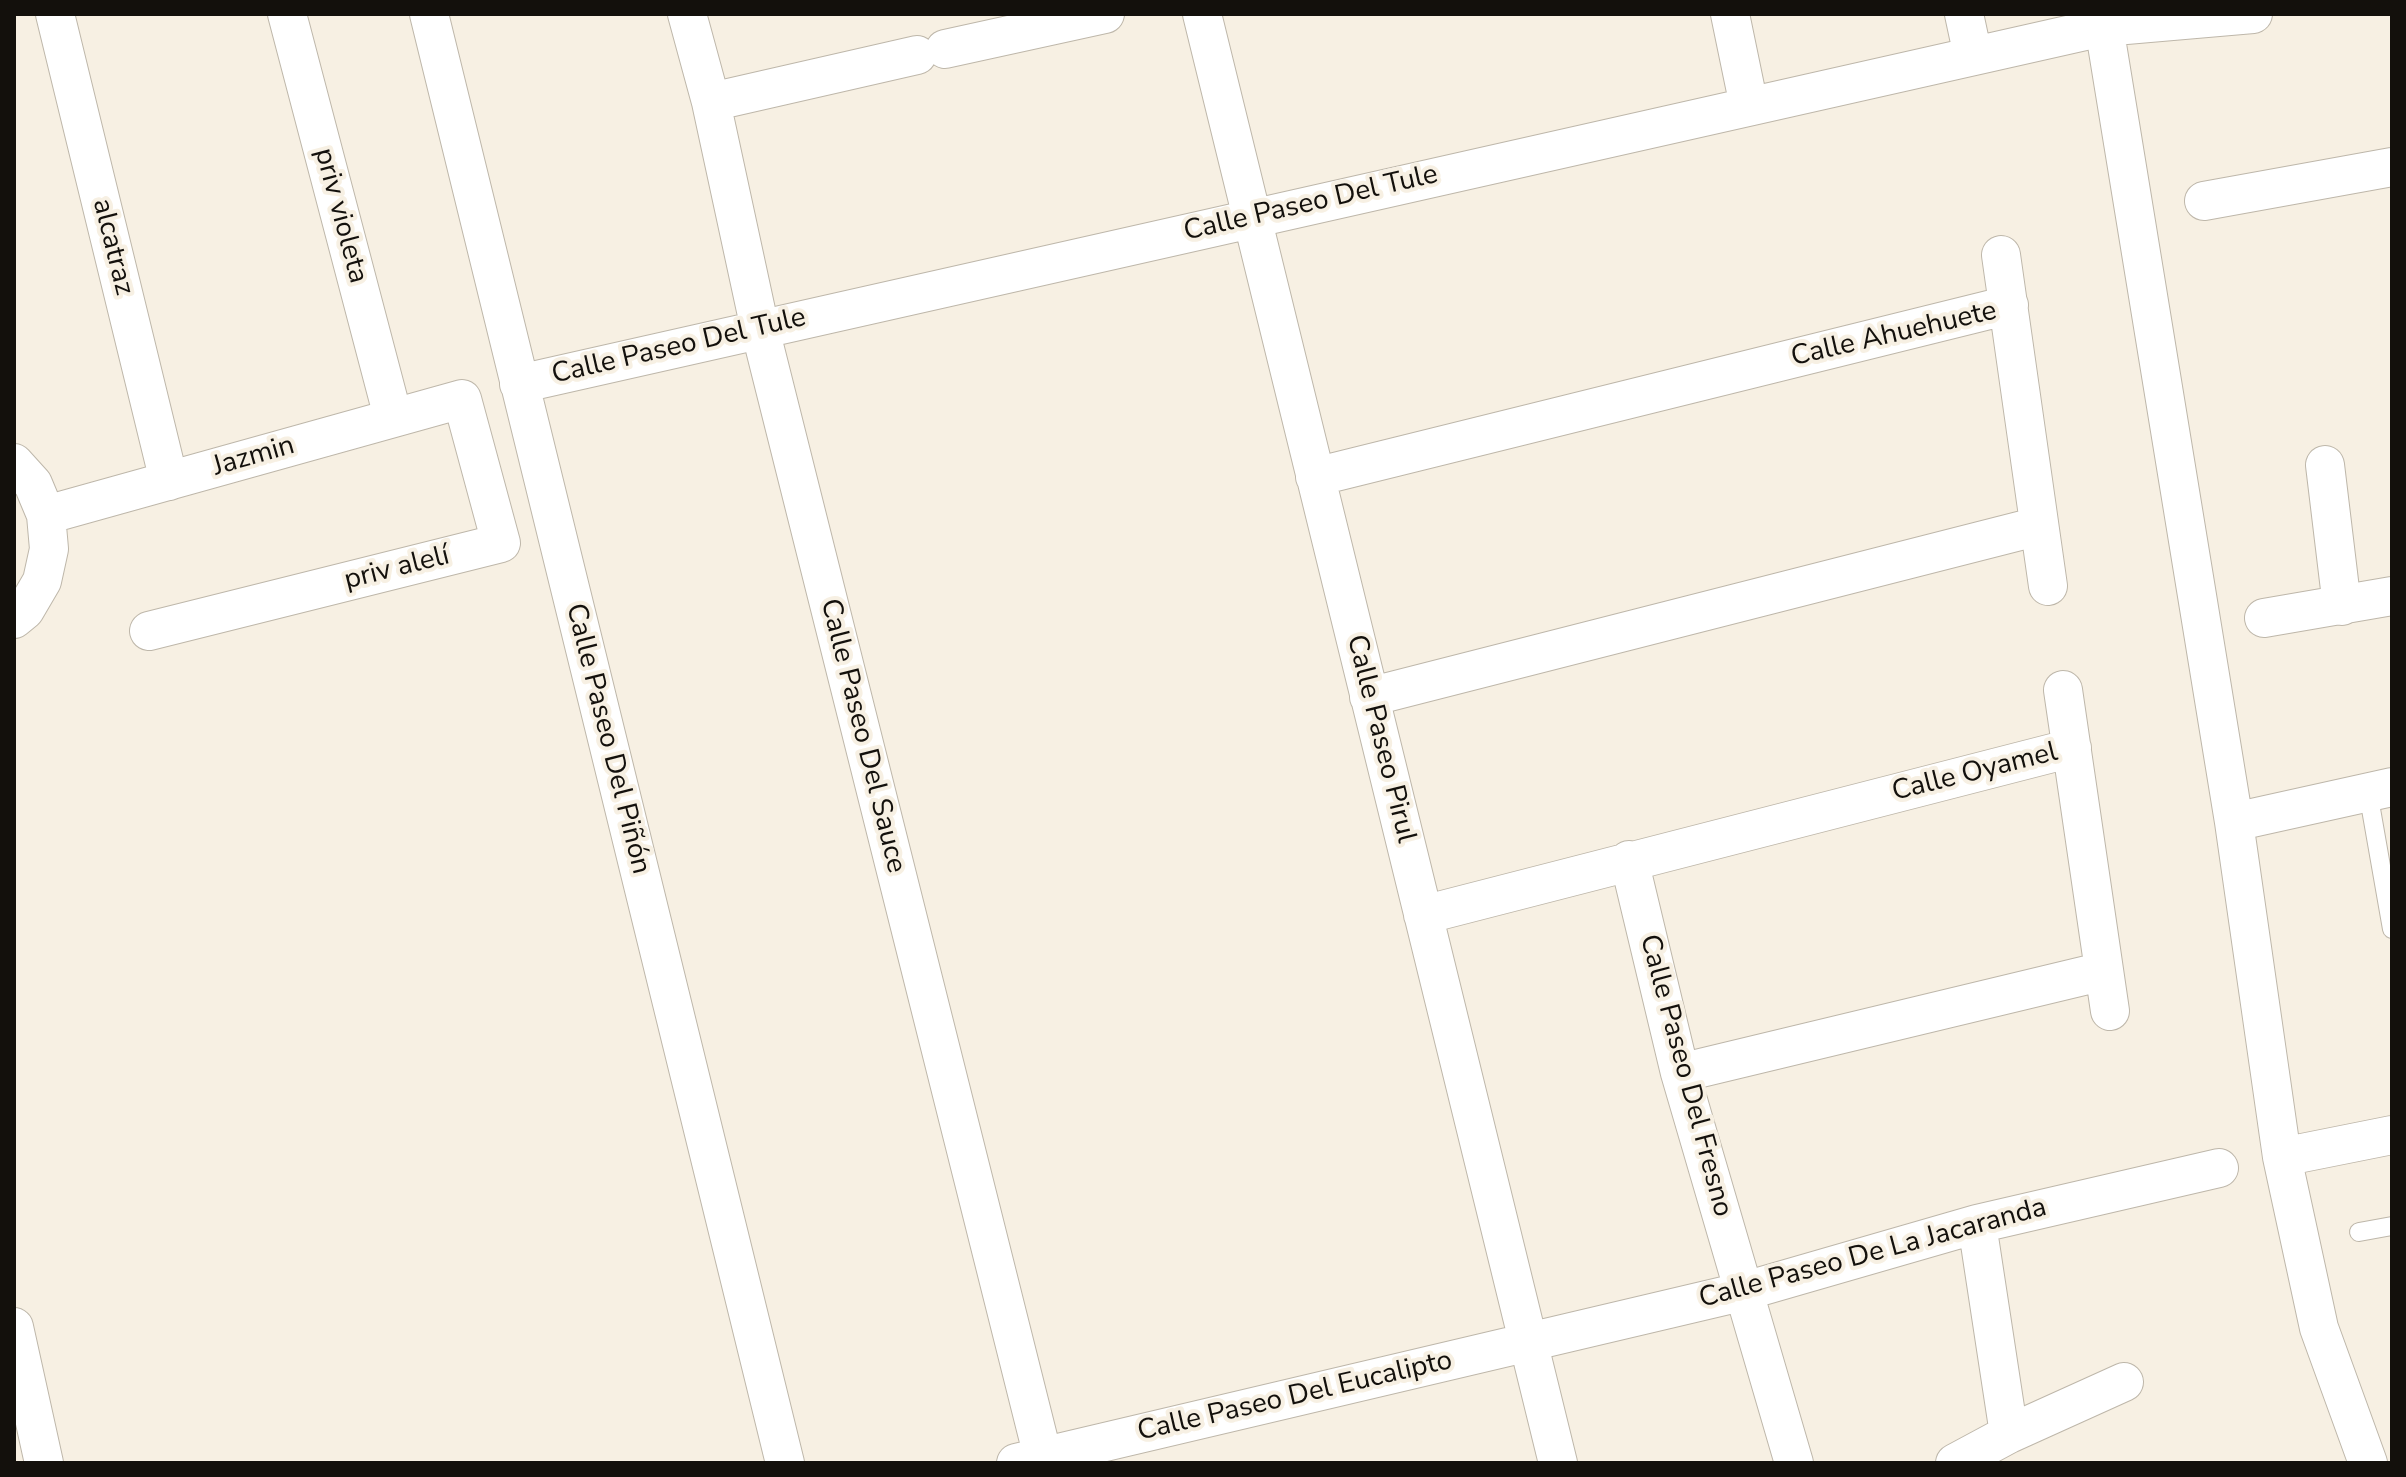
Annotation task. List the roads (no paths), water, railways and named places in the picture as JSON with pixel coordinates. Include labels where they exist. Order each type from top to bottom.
[{"type":"street","name":"alcatraz","points":[[55,14],[169,481]]},
{"type":"street","name":"priv violeta","points":[[287,14],[393,417]]},
{"type":"street","name":"Calle Paseo Del Piñón","points":[[429,14],[785,1463]]},
{"type":"street","name":"Calle Paseo Del Sauce","points":[[687,14],[711,102],[760,329],[1029,1460]]},
{"type":"street","points":[[711,102],[1105,14]]},
{"type":"street","name":"Calle Paseo Pirul","points":[[1202,14],[1558,1463]]},
{"type":"street","points":[[1730,14],[1749,106]]},
{"type":"street","points":[[1964,14],[1973,56]]},
{"type":"street","name":"Calle Paseo Del Tule","points":[[519,384],[1973,56],[2102,21],[2253,14]]},
{"type":"street","points":[[2102,21],[2234,822],[2282,1157],[2319,1328],[2368,1463]]},
{"type":"street","points":[[2204,201],[2392,167]]},
{"type":"street","points":[[2001,255],[2009,305]]},
{"type":"street","name":"Calle Ahuehuete","points":[[1315,477],[2009,305],[2048,586]]},
{"type":"street","name":"Jazmin","points":[[46,515],[462,399]]},
{"type":"street","name":"priv alelí","points":[[149,631],[501,543],[462,399]]},
{"type":"street","points":[[14,463],[33,484],[46,515],[49,549],[42,581],[25,610],[14,619]]},
{"type":"street","points":[[2325,465],[2342,606]]},
{"type":"street","points":[[1369,697],[2039,526]]},
{"type":"street","points":[[2264,618],[2392,596]]},
{"type":"street","points":[[2063,690],[2072,748]]},
{"type":"street","name":"Calle Oyamel","points":[[1423,915],[2072,748],[2110,1011]]},
{"type":"street","points":[[2234,822],[2380,790]]},
{"type":"street","name":"Calle Paseo Del Fresno","points":[[1629,860],[1680,1073],[1794,1463]]},
{"type":"street","points":[[1680,1073],[2104,971]]},
{"type":"street","points":[[2282,1157],[2392,1135]]},
{"type":"street","name":"Calle Paseo De La Jacaranda","points":[[1528,1342],[1745,1291],[1977,1224],[2219,1168]]},
{"type":"street","points":[[1977,1224],[2009,1434]]},
{"type":"street","points":[[14,1327],[44,1463]]},
{"type":"street","name":"Calle Paseo Del Eucalipto","points":[[1029,1460],[1528,1342]]},
{"type":"street","points":[[1955,1463],[2009,1434],[2124,1382]]},
{"type":"lane","points":[[2380,790],[2392,929]]},
{"type":"lane","points":[[2359,1232],[2392,1226]]}]
